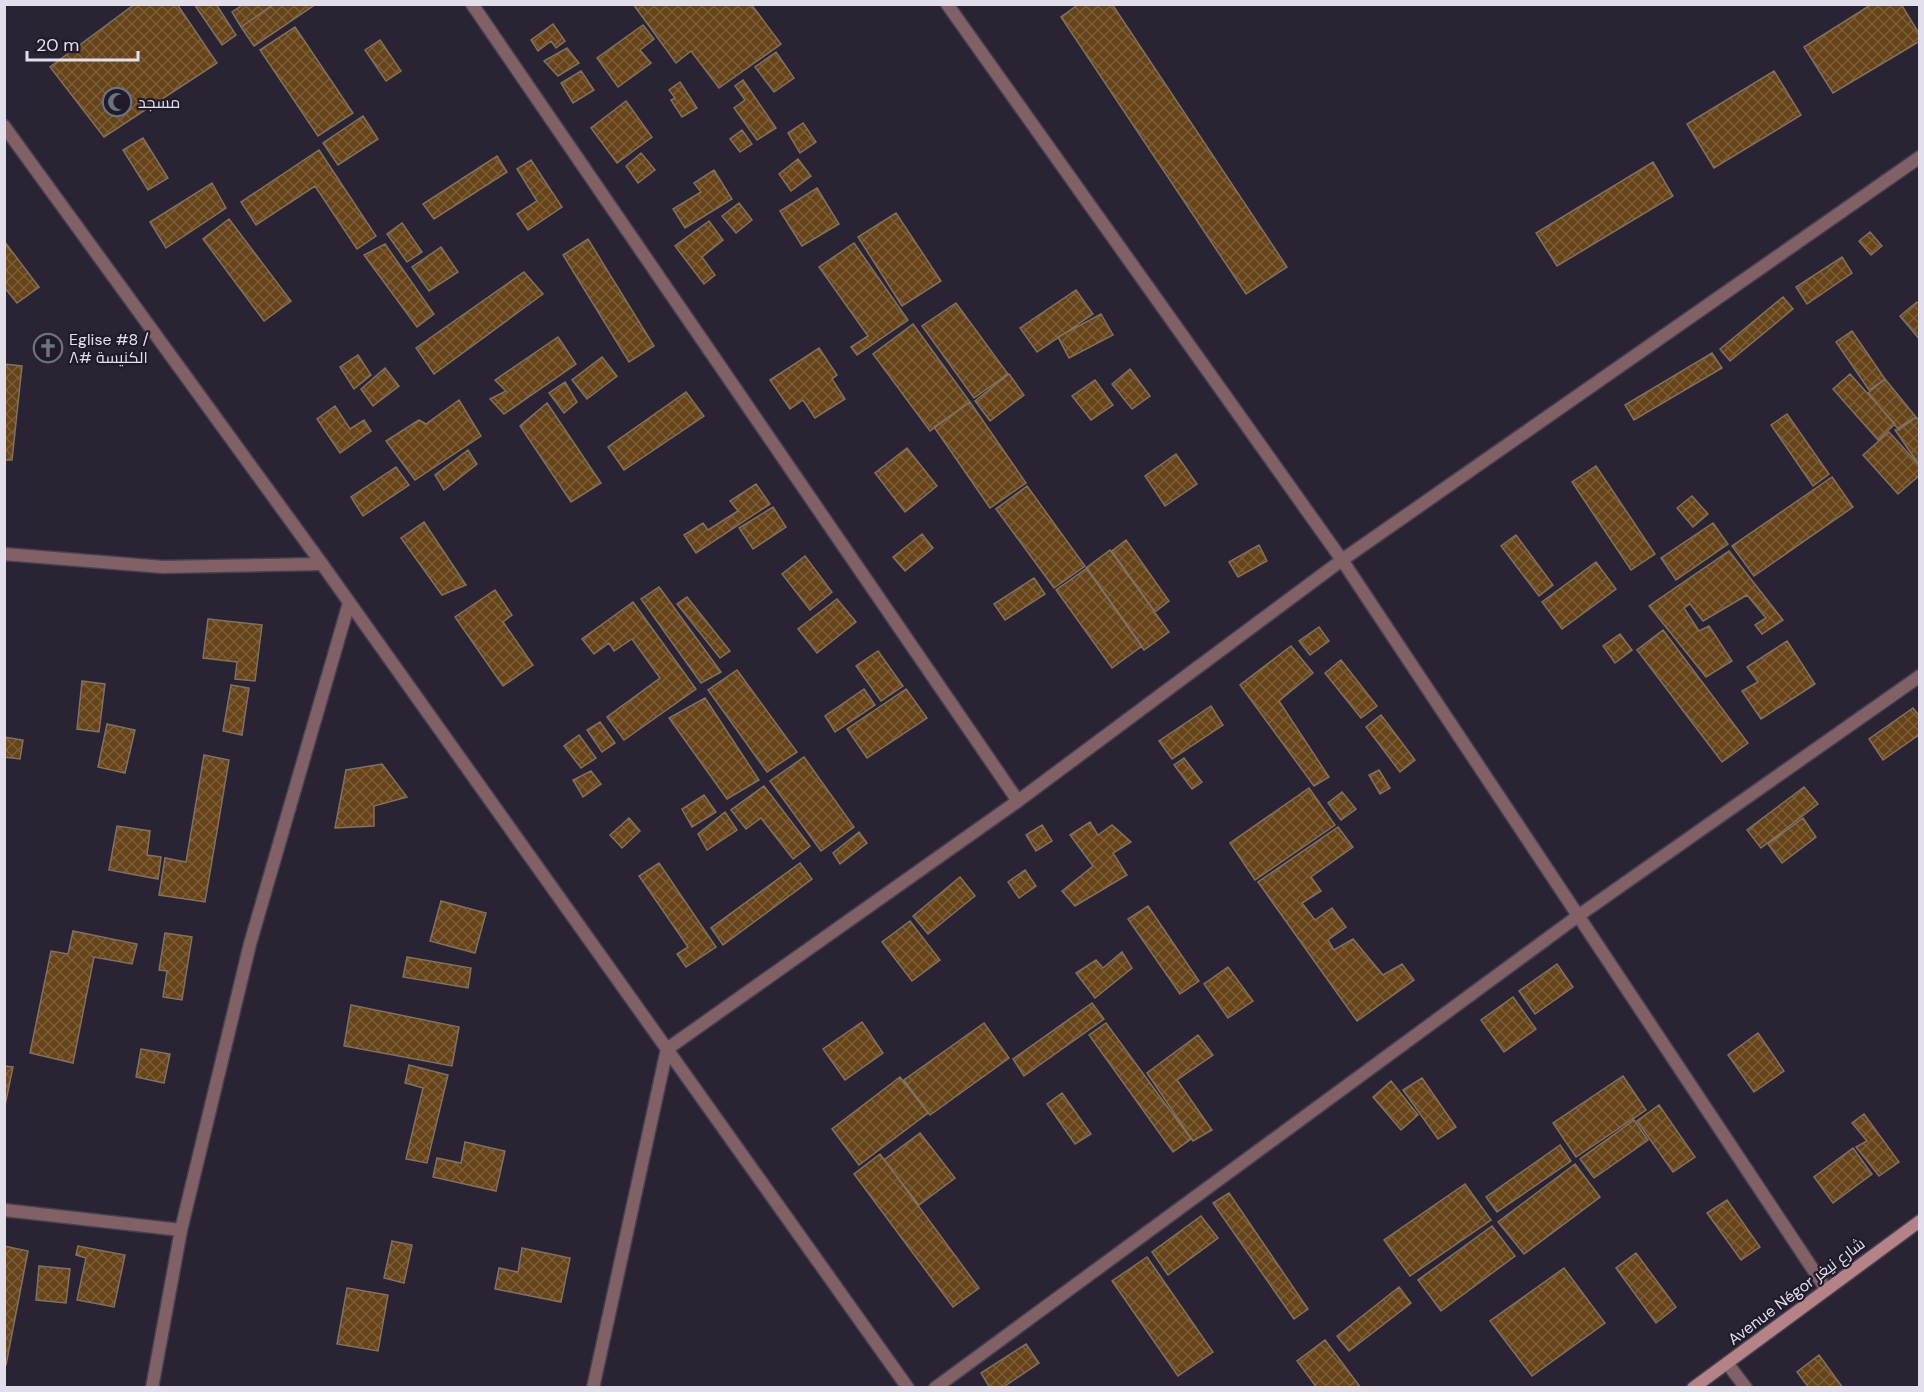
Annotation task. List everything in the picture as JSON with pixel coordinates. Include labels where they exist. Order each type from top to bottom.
[{"type":"main road","name":"Avenue Négor شارع نيغر","points":[[1693,1388],[1920,1221]]},
{"type":"street","points":[[472,4],[1018,801]]},
{"type":"street","points":[[947,4],[1342,560],[1826,1288]]},
{"type":"street","points":[[4,126],[322,564],[908,1388]]},
{"type":"street","points":[[593,1388],[667,1049],[1018,801],[1342,560],[1920,157]]},
{"type":"street","points":[[4,554],[163,567],[322,564]]},
{"type":"street","points":[[152,1388],[181,1230],[250,944],[349,603]]},
{"type":"street","points":[[935,1388],[1578,916],[1920,676]]},
{"type":"street","points":[[4,1210],[181,1230]]},
{"type":"street","points":[[1727,1363],[1746,1388]]},
{"type":"building","name":"مسجد","points":[[135,4],[177,4],[217,63],[104,137],[50,67]]},
{"type":"building","points":[[194,4],[216,4],[236,35],[222,45]]},
{"type":"building","points":[[244,4],[274,4],[241,27],[232,12]]},
{"type":"building","points":[[275,4],[316,4],[254,46],[241,27]]},
{"type":"building","points":[[633,4],[751,4],[781,44],[719,88],[691,51],[676,63]]},
{"type":"building","points":[[1079,4],[1112,4],[1287,267],[1246,294],[1061,17]]},
{"type":"building","points":[[1872,4],[1901,4],[1920,35],[1920,41],[1833,93],[1804,47]]},
{"type":"building","points":[[553,24],[565,41],[556,48],[551,41],[538,51],[531,40]]},
{"type":"building","points":[[643,25],[654,39],[640,50],[651,63],[618,87],[597,58]]},
{"type":"building","points":[[295,27],[353,113],[318,136],[260,50]]},
{"type":"building","points":[[380,40],[401,71],[386,81],[365,50]]},
{"type":"building","points":[[567,48],[579,63],[558,76],[544,61]]},
{"type":"building","points":[[776,52],[794,78],[774,92],[755,67]]},
{"type":"building","points":[[581,71],[594,90],[573,103],[561,83]]},
{"type":"building","points":[[1774,71],[1801,115],[1714,168],[1687,124]]},
{"type":"building","points":[[743,80],[776,128],[757,140],[734,108],[745,100],[735,86]]},
{"type":"building","points":[[680,82],[697,108],[682,117],[671,100],[675,98],[669,90]]},
{"type":"building","points":[[626,101],[652,137],[617,163],[591,128]]},
{"type":"building","points":[[363,116],[378,139],[338,165],[323,143]]},
{"type":"building","points":[[803,123],[816,142],[800,153],[788,133]]},
{"type":"building","points":[[742,130],[752,144],[740,152],[730,139]]},
{"type":"building","points":[[143,138],[168,178],[148,190],[123,150]]},
{"type":"building","points":[[319,150],[376,236],[357,249],[315,186],[256,225],[241,202]]},
{"type":"building","points":[[641,153],[655,170],[638,183],[626,166]]},
{"type":"building","points":[[497,156],[507,172],[434,219],[423,204]]},
{"type":"building","points":[[798,159],[811,176],[791,191],[779,174]]},
{"type":"building","points":[[531,160],[562,207],[528,230],[517,214],[537,201],[517,169]]},
{"type":"building","points":[[1653,162],[1673,196],[1557,266],[1536,233]]},
{"type":"building","points":[[714,170],[732,199],[685,228],[673,209],[701,192],[694,183]]},
{"type":"building","points":[[212,183],[226,208],[166,248],[150,222]]},
{"type":"building","points":[[817,188],[839,224],[802,246],[780,211]]},
{"type":"building","points":[[739,203],[752,220],[736,233],[722,216]]},
{"type":"building","points":[[896,213],[941,281],[902,306],[858,237]]},
{"type":"building","points":[[229,219],[291,301],[264,321],[203,239]]},
{"type":"building","points":[[709,221],[723,240],[702,257],[715,275],[704,284],[675,246]]},
{"type":"building","points":[[402,223],[422,252],[407,262],[387,234]]},
{"type":"building","points":[[1870,232],[1882,246],[1871,255],[1859,241]]},
{"type":"building","points":[[588,239],[654,346],[629,362],[563,255]]},
{"type":"building","points":[[4,241],[39,287],[17,303],[4,287]]},
{"type":"building","points":[[854,243],[908,320],[857,355],[851,347],[868,336],[819,267]]},
{"type":"building","points":[[385,244],[434,314],[417,327],[364,255]]},
{"type":"building","points":[[441,247],[458,272],[429,291],[412,267]]},
{"type":"building","points":[[1842,257],[1852,273],[1807,304],[1796,287]]},
{"type":"building","points":[[524,272],[543,294],[434,374],[416,348]]},
{"type":"building","points":[[1076,290],[1093,314],[1037,352],[1020,328]]},
{"type":"building","points":[[1783,297],[1793,309],[1730,361],[1720,349]]},
{"type":"building","points":[[1917,302],[1920,304],[1920,340],[1900,316]]},
{"type":"building","points":[[956,303],[1008,374],[974,398],[922,326]]},
{"type":"building","points":[[1101,314],[1113,335],[1069,358],[1058,337]]},
{"type":"building","points":[[913,324],[970,402],[930,431],[873,354]]},
{"type":"building","points":[[1852,331],[1885,379],[1869,390],[1836,342]]},
{"type":"building","points":[[558,337],[576,364],[504,414],[490,399],[506,391],[495,380]]},
{"type":"building","points":[[819,348],[837,375],[832,379],[845,399],[815,418],[803,400],[790,409],[770,380]]},
{"type":"building","points":[[1712,353],[1722,368],[1634,420],[1625,405]]},
{"type":"building","points":[[358,355],[371,375],[354,389],[340,367]]},
{"type":"building","points":[[602,357],[617,376],[587,399],[572,380]]},
{"type":"building","points":[[4,364],[22,366],[12,460],[4,460]]},
{"type":"building","points":[[385,368],[399,386],[373,406],[361,389]]},
{"type":"building","points":[[1130,369],[1150,396],[1132,409],[1112,384]]},
{"type":"building","points":[[1009,374],[1024,395],[990,421],[975,401]]},
{"type":"building","points":[[1850,374],[1895,424],[1878,440],[1833,389]]},
{"type":"building","points":[[1885,379],[1916,417],[1899,430],[1868,393]]},
{"type":"building","points":[[1095,380],[1113,405],[1091,420],[1072,396]]},
{"type":"building","points":[[565,382],[577,402],[564,413],[549,393]]},
{"type":"building","points":[[686,392],[704,416],[624,470],[608,447]]},
{"type":"building","points":[[459,400],[481,436],[415,480],[386,441],[419,420],[426,424]]},
{"type":"building","points":[[970,402],[1026,483],[990,508],[934,427]]},
{"type":"building","points":[[547,403],[601,483],[571,502],[520,426]]},
{"type":"building","points":[[335,406],[350,429],[364,420],[371,431],[340,453],[317,419]]},
{"type":"building","points":[[1787,414],[1829,474],[1813,486],[1771,425]]},
{"type":"building","points":[[1916,417],[1920,422],[1920,466],[1895,430]]},
{"type":"building","points":[[1889,432],[1920,466],[1920,475],[1898,494],[1863,455]]},
{"type":"building","points":[[907,448],[937,486],[905,512],[875,473]]},
{"type":"building","points":[[468,450],[477,464],[444,490],[435,475]]},
{"type":"building","points":[[1176,454],[1197,484],[1165,506],[1145,476]]},
{"type":"building","points":[[1596,466],[1655,554],[1631,570],[1572,482]]},
{"type":"building","points":[[396,467],[409,485],[363,516],[351,497]]},
{"type":"building","points":[[1832,477],[1853,507],[1754,576],[1732,546]]},
{"type":"building","points":[[756,484],[770,504],[696,553],[684,535],[703,523],[708,530],[738,511],[730,501]]},
{"type":"building","points":[[1027,486],[1085,566],[1054,588],[996,509]]},
{"type":"building","points":[[1692,496],[1708,514],[1693,527],[1677,508]]},
{"type":"building","points":[[773,507],[786,527],[753,549],[739,528]]},
{"type":"building","points":[[424,522],[466,585],[442,595],[401,538]]},
{"type":"building","points":[[1713,523],[1728,544],[1676,580],[1661,558]]},
{"type":"building","points":[[922,534],[933,548],[905,571],[893,557]]},
{"type":"building","points":[[1516,535],[1553,585],[1539,596],[1501,546]]},
{"type":"building","points":[[1126,540],[1169,601],[1155,612],[1112,551]]},
{"type":"building","points":[[1259,545],[1267,561],[1238,577],[1229,562]]},
{"type":"building","points":[[1110,550],[1169,632],[1144,650],[1086,568]]},
{"type":"building","points":[[1729,551],[1783,620],[1762,634],[1755,625],[1766,618],[1747,595],[1703,621],[1690,604],[1684,608],[1699,631],[1709,626],[1732,661],[1706,677],[1649,606]]},
{"type":"building","points":[[805,556],[832,592],[810,610],[782,574]]},
{"type":"building","points":[[1596,562],[1616,589],[1562,629],[1542,602]]},
{"type":"building","points":[[1087,568],[1142,646],[1112,668],[1056,590]]},
{"type":"building","points":[[1034,578],[1045,594],[1005,620],[994,604]]},
{"type":"building","points":[[659,587],[721,672],[701,683],[641,599]]},
{"type":"building","points":[[495,590],[512,615],[503,622],[533,665],[503,686],[455,617]]},
{"type":"building","points":[[687,597],[730,651],[720,658],[677,604]]},
{"type":"building","points":[[837,599],[856,622],[817,653],[798,629]]},
{"type":"building","points":[[633,602],[696,689],[624,740],[607,717],[660,678],[632,639],[614,651],[609,643],[594,654],[582,639]]},
{"type":"building","points":[[208,619],[262,625],[255,681],[235,679],[237,662],[203,658]]},
{"type":"building","points":[[1319,627],[1329,641],[1310,655],[1299,641]]},
{"type":"building","points":[[1663,630],[1748,743],[1722,762],[1637,650]]},
{"type":"building","points":[[1620,634],[1632,650],[1615,663],[1603,646]]},
{"type":"building","points":[[1787,641],[1815,684],[1761,719],[1742,691],[1758,682],[1747,667]]},
{"type":"building","points":[[1291,646],[1313,673],[1279,701],[1329,777],[1314,786],[1240,685]]},
{"type":"building","points":[[878,651],[903,686],[881,701],[856,666]]},
{"type":"building","points":[[1341,660],[1377,706],[1361,718],[1325,673]]},
{"type":"building","points":[[737,670],[797,752],[767,772],[708,690]]},
{"type":"building","points":[[82,681],[105,684],[99,732],[77,729]]},
{"type":"building","points":[[231,685],[249,688],[242,735],[223,731]]},
{"type":"building","points":[[864,689],[875,705],[835,732],[825,716]]},
{"type":"building","points":[[906,689],[927,718],[867,758],[847,729]]},
{"type":"building","points":[[705,698],[759,780],[727,799],[669,718]]},
{"type":"building","points":[[1211,706],[1223,725],[1172,759],[1159,741]]},
{"type":"building","points":[[1913,708],[1920,717],[1920,734],[1883,760],[1869,739]]},
{"type":"building","points":[[1381,715],[1415,760],[1400,772],[1366,727]]},
{"type":"building","points":[[600,722],[615,743],[602,752],[587,730]]},
{"type":"building","points":[[107,724],[135,730],[125,773],[98,767]]},
{"type":"building","points":[[579,735],[596,758],[581,768],[564,746]]},
{"type":"building","points":[[4,737],[23,740],[20,759],[4,757]]},
{"type":"building","points":[[204,755],[229,760],[205,902],[159,895],[165,858],[186,862]]},
{"type":"building","points":[[804,757],[854,827],[821,851],[770,781]]},
{"type":"building","points":[[1184,758],[1202,782],[1192,789],[1174,765]]},
{"type":"building","points":[[382,764],[407,797],[374,806],[374,826],[335,828],[346,770]]},
{"type":"building","points":[[1379,770],[1390,788],[1380,794],[1369,775]]},
{"type":"building","points":[[591,771],[601,784],[583,797],[573,780]]},
{"type":"building","points":[[764,786],[810,846],[793,859],[761,818],[746,829],[731,810]]},
{"type":"building","points":[[1804,787],[1818,804],[1761,848],[1747,830]]},
{"type":"building","points":[[1309,788],[1335,825],[1255,880],[1230,843]]},
{"type":"building","points":[[1342,792],[1356,809],[1341,820],[1328,803]]},
{"type":"building","points":[[704,795],[716,812],[692,827],[682,809]]},
{"type":"building","points":[[725,812],[737,830],[707,850],[698,834]]},
{"type":"building","points":[[629,818],[640,831],[622,848],[610,835]]},
{"type":"building","points":[[1803,818],[1816,837],[1782,863],[1768,844]]},
{"type":"building","points":[[1090,822],[1098,835],[1112,825],[1131,842],[1113,853],[1127,875],[1075,906],[1062,891],[1093,866],[1070,835]]},
{"type":"building","points":[[1042,825],[1052,841],[1036,851],[1026,835]]},
{"type":"building","points":[[117,826],[150,831],[147,855],[161,857],[158,879],[109,870]]},
{"type":"building","points":[[1338,827],[1353,847],[1311,877],[1321,891],[1302,903],[1315,920],[1332,908],[1346,927],[1328,940],[1334,950],[1353,939],[1383,975],[1402,964],[1414,980],[1357,1021],[1258,882]]},
{"type":"building","points":[[859,832],[867,843],[840,864],[833,853]]},
{"type":"building","points":[[659,863],[716,947],[686,967],[677,954],[688,947],[639,876]]},
{"type":"building","points":[[800,863],[812,879],[723,945],[711,928]]},
{"type":"building","points":[[1025,870],[1036,886],[1019,898],[1008,882]]},
{"type":"building","points":[[960,877],[975,896],[928,934],[913,916]]},
{"type":"building","points":[[441,901],[486,913],[475,953],[430,941]]},
{"type":"building","points":[[1148,906],[1199,981],[1180,994],[1128,919]]},
{"type":"building","points":[[910,921],[940,960],[912,981],[882,942]]},
{"type":"building","points":[[73,931],[137,944],[132,964],[94,957],[73,1063],[30,1053],[51,951],[68,954]]},
{"type":"building","points":[[165,933],[192,937],[182,1000],[163,997],[167,971],[159,970]]},
{"type":"building","points":[[1122,952],[1132,968],[1095,998],[1076,973],[1096,960],[1103,968]]},
{"type":"building","points":[[407,957],[471,968],[468,988],[403,977]]},
{"type":"building","points":[[1557,964],[1573,987],[1535,1014],[1519,991]]},
{"type":"building","points":[[1228,967],[1253,1001],[1228,1018],[1204,984]]},
{"type":"building","points":[[1513,997],[1536,1029],[1504,1052],[1481,1020]]},
{"type":"building","points":[[1092,1003],[1104,1019],[1024,1076],[1013,1059]]},
{"type":"building","points":[[351,1005],[459,1027],[452,1066],[344,1046]]},
{"type":"building","points":[[862,1022],[883,1053],[845,1080],[823,1049]]},
{"type":"building","points":[[984,1023],[1009,1058],[930,1115],[904,1080]]},
{"type":"building","points":[[1106,1023],[1191,1139],[1173,1152],[1089,1035]]},
{"type":"building","points":[[1758,1033],[1784,1071],[1754,1092],[1728,1055]]},
{"type":"building","points":[[1198,1035],[1213,1055],[1177,1080],[1212,1130],[1193,1141],[1147,1073]]},
{"type":"building","points":[[141,1049],[170,1054],[164,1083],[136,1077]]},
{"type":"building","points":[[409,1065],[448,1075],[427,1163],[406,1159],[423,1088],[405,1083]]},
{"type":"building","points":[[4,1066],[13,1067],[4,1110]]},
{"type":"building","points":[[1623,1076],[1646,1110],[1576,1157],[1553,1123]]},
{"type":"building","points":[[900,1077],[928,1113],[859,1165],[832,1129]]},
{"type":"building","points":[[1422,1078],[1456,1127],[1438,1139],[1403,1090]]},
{"type":"building","points":[[1391,1081],[1418,1115],[1401,1130],[1373,1097]]},
{"type":"building","points":[[1062,1093],[1091,1134],[1075,1144],[1047,1104]]},
{"type":"building","points":[[1659,1105],[1695,1157],[1673,1172],[1637,1121]]},
{"type":"building","points":[[1864,1114],[1899,1162],[1879,1176],[1856,1147],[1867,1141],[1852,1123]]},
{"type":"building","points":[[1634,1120],[1648,1140],[1594,1178],[1580,1159]]},
{"type":"building","points":[[920,1133],[955,1178],[919,1205],[884,1160]]},
{"type":"building","points":[[465,1142],[505,1151],[496,1191],[433,1177],[437,1158],[461,1163]]},
{"type":"building","points":[[1560,1145],[1571,1161],[1497,1212],[1486,1197]]},
{"type":"building","points":[[1853,1148],[1872,1174],[1833,1203],[1814,1177]]},
{"type":"building","points":[[880,1154],[979,1288],[953,1307],[854,1174]]},
{"type":"building","points":[[1575,1164],[1600,1197],[1524,1254],[1498,1222]]},
{"type":"building","points":[[1465,1184],[1491,1220],[1410,1276],[1384,1240]]},
{"type":"building","points":[[1229,1193],[1308,1309],[1294,1319],[1213,1203]]},
{"type":"building","points":[[1727,1200],[1760,1247],[1741,1260],[1707,1213]]},
{"type":"building","points":[[1201,1216],[1218,1238],[1168,1275],[1152,1252]]},
{"type":"building","points":[[1492,1226],[1515,1256],[1441,1311],[1418,1280]]},
{"type":"building","points":[[392,1241],[412,1245],[404,1283],[384,1278]]},
{"type":"building","points":[[4,1246],[28,1251],[6,1365],[4,1365]]},
{"type":"building","points":[[78,1246],[125,1255],[114,1307],[77,1300],[86,1258],[76,1255]]},
{"type":"building","points":[[522,1248],[570,1258],[561,1302],[495,1289],[499,1268],[518,1272]]},
{"type":"building","points":[[1636,1253],[1676,1307],[1656,1323],[1616,1268]]},
{"type":"building","points":[[1147,1257],[1213,1352],[1178,1376],[1112,1281]]},
{"type":"building","points":[[39,1266],[70,1269],[66,1303],[36,1300]]},
{"type":"building","points":[[1564,1268],[1605,1323],[1532,1376],[1490,1321]]},
{"type":"building","points":[[1399,1287],[1411,1303],[1349,1351],[1337,1336]]},
{"type":"building","points":[[347,1288],[388,1295],[378,1351],[337,1344]]},
{"type":"building","points":[[1325,1340],[1361,1388],[1317,1388],[1297,1361]]},
{"type":"building","points":[[1026,1344],[1039,1363],[1002,1388],[990,1388],[981,1373]]},
{"type":"building","points":[[1819,1355],[1843,1388],[1809,1388],[1797,1372]]},
{"type":"place","name":"مسجد","points":[[117,102]]},
{"type":"place","name":"Eglise #8 / الكنيسة #٨","points":[[48,348]]}]
